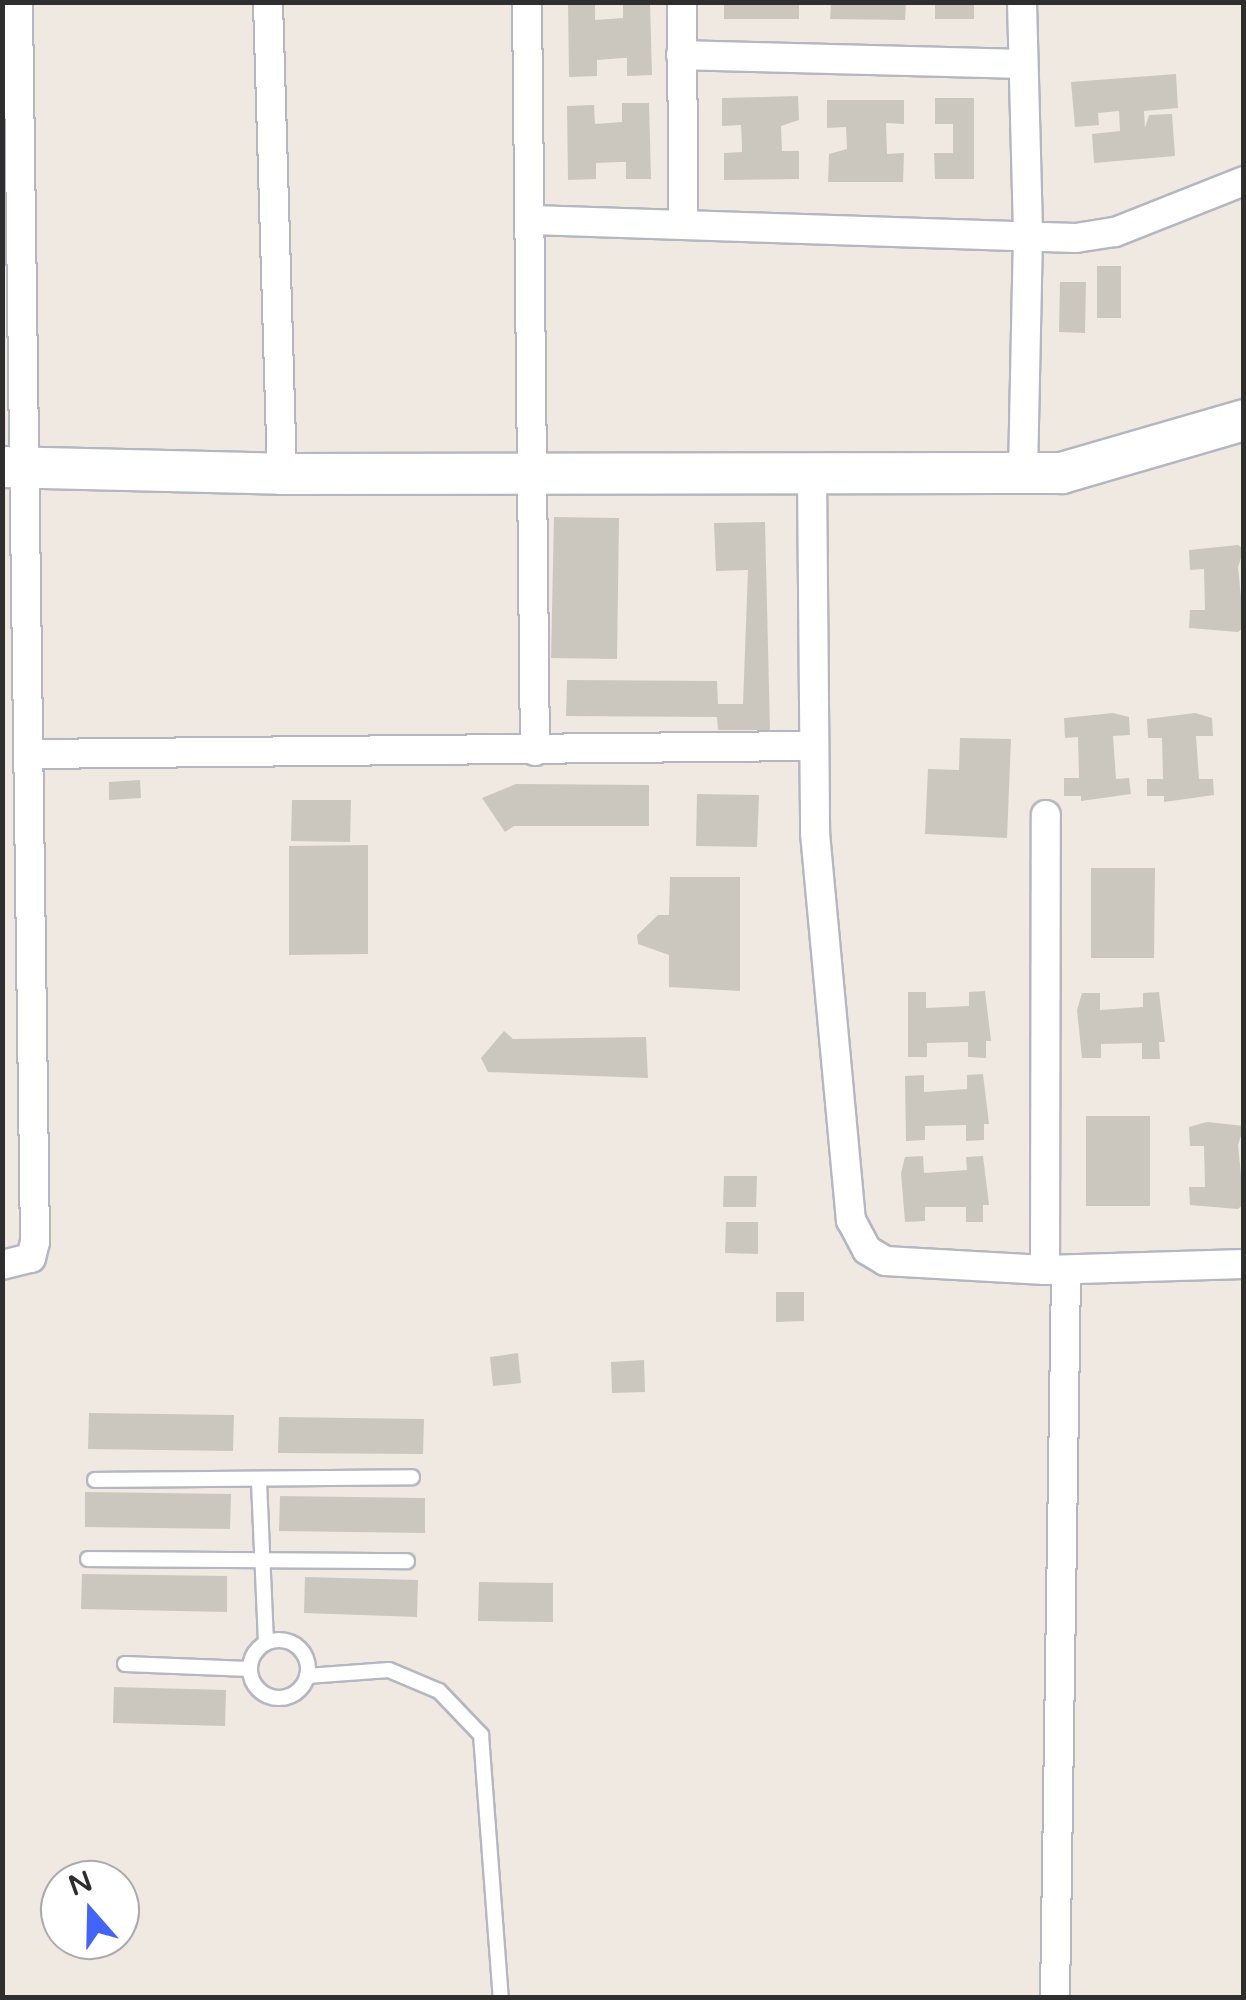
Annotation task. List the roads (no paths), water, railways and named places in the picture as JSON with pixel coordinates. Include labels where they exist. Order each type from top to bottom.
[{"type":"street","points":[[2,1265],[32,1258],[34,1242],[32,754],[15,467],[12,230],[18,2]]},
{"type":"street","points":[[268,2],[282,474]]},
{"type":"street","points":[[527,2],[535,751]]},
{"type":"street","points":[[682,2],[683,222]]},
{"type":"street","points":[[1022,2],[1020,64],[1028,234],[1023,473]]},
{"type":"street","points":[[681,55],[1020,64]]},
{"type":"street","points":[[532,220],[1028,234],[1115,232],[1244,181]]},
{"type":"street","points":[[15,467],[282,474],[1023,473],[1104,465],[1244,420]]},
{"type":"street","points":[[812,473],[813,746],[851,1220],[866,1250],[885,1261],[1055,1270],[1244,1264]]},
{"type":"street","points":[[32,754],[813,746]]},
{"type":"street","points":[[1046,815],[1055,1270],[1055,1998]]},
{"type":"lane","points":[[94,1480],[258,1482],[412,1477]]},
{"type":"lane","points":[[258,1482],[259,1564],[266,1642],[249,1670],[254,1686],[283,1698],[307,1676],[390,1670],[440,1690],[481,1735],[502,1998]]},
{"type":"lane","points":[[88,1559],[259,1564],[407,1561]]},
{"type":"lane","points":[[266,1642],[298,1646],[307,1676]]},
{"type":"lane","points":[[126,1664],[249,1670]]}]
